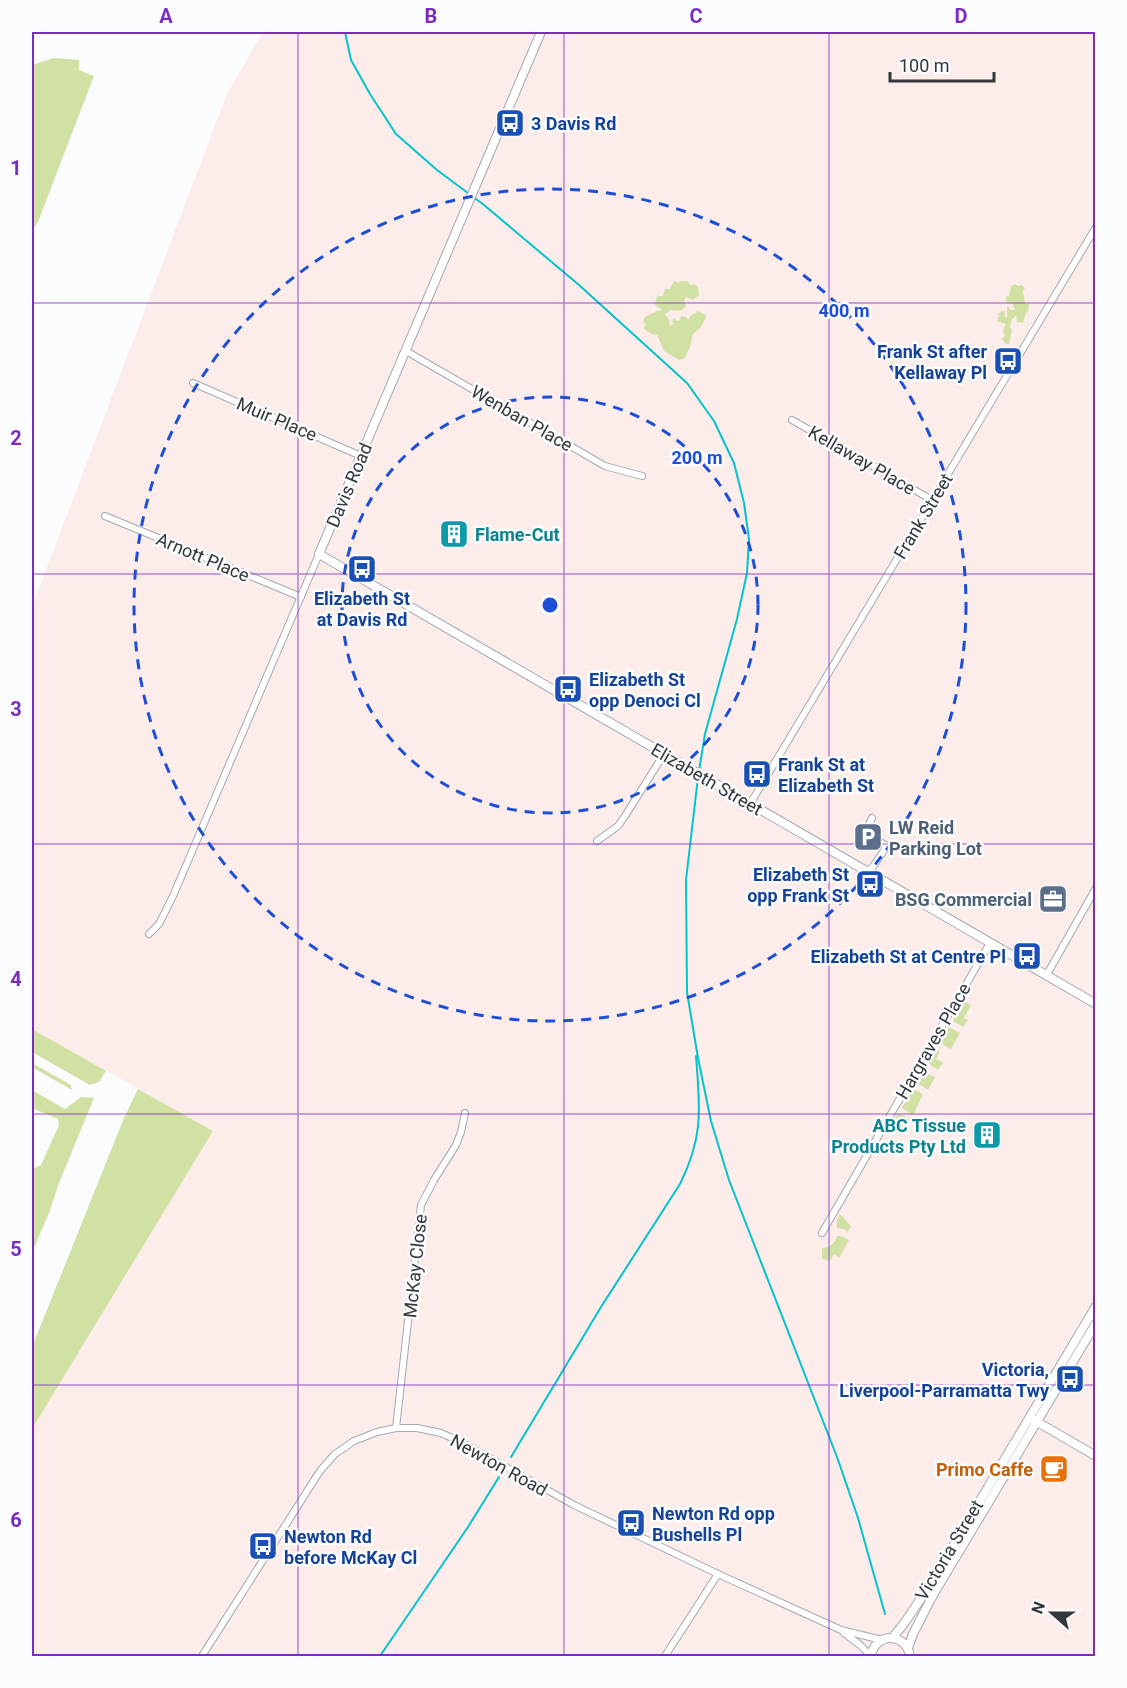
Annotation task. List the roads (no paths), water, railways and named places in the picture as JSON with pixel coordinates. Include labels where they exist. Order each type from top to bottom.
[{"type":"street","name":"Davis Road","points":[[149,934],[159,924],[174,897],[541,32]]},
{"type":"street","name":"Frank Street","points":[[750,804],[1095,227]]},
{"type":"street","name":"Wenban Place","points":[[406,351],[605,466],[642,476]]},
{"type":"street","name":"Muir Place","points":[[193,383],[361,456]]},
{"type":"street","name":"Kellaway Place","points":[[792,420],[932,500]]},
{"type":"street","name":"Arnott Place","points":[[105,516],[301,597]]},
{"type":"street","name":"Elizabeth Street","points":[[319,554],[1095,1004]]},
{"type":"street","points":[[597,841],[610,832],[625,816],[664,754]]},
{"type":"street","points":[[866,871],[872,868],[887,846],[865,833],[872,819]]},
{"type":"street","points":[[1046,976],[1095,888]]},
{"type":"street","name":"Hargraves Place","points":[[822,1233],[990,943]]},
{"type":"street","name":"McKay Close","points":[[396,1428],[421,1205],[434,1179],[456,1145],[465,1113]]},
{"type":"street","name":"Victoria Street","points":[[910,1653],[913,1634],[933,1595],[1095,1306]]},
{"type":"street","name":"Victoria Street","points":[[892,1638],[928,1588],[1095,1323]]},
{"type":"street","points":[[1033,1419],[1095,1456]]},
{"type":"street","name":"Newton Road","points":[[202,1656],[320,1471],[335,1455],[354,1442],[377,1432],[396,1428],[417,1428],[441,1433],[573,1505],[718,1574],[841,1630],[882,1640]]},
{"type":"street","points":[[665,1656],[718,1574]]},
{"type":"street","points":[[841,1630],[871,1656],[874,1647],[882,1640],[892,1638],[898,1639],[910,1653]]},
{"type":"waterway","points":[[345,32],[351,60],[396,134],[579,285],[687,383],[714,421],[734,463],[744,503],[749,539],[747,573],[737,619],[705,734],[699,771]]},
{"type":"waterway","points":[[698,777],[686,880],[687,992],[711,1121],[729,1180],[837,1457],[858,1518],[885,1614]]},
{"type":"waterway","points":[[511,1457],[601,1307],[680,1184],[688,1167],[697,1136],[699,1091],[696,1056]]},
{"type":"waterway","points":[[380,1656],[468,1527],[499,1477]]},
{"type":"place","name":"3 Davis Rd","points":[[510,123]]},
{"type":"place","name":"Frank St after Kellaway Pl","points":[[1008,361]]},
{"type":"place","name":"Flame-Cut","points":[[454,534]]},
{"type":"place","name":"Elizabeth St at Davis Rd","points":[[362,569]]},
{"type":"place","name":"Elizabeth St opp Denoci Cl","points":[[568,689]]},
{"type":"place","name":"Frank St at Elizabeth St","points":[[757,774]]},
{"type":"place","name":"LW Reid Parking Lot","points":[[868,837]]},
{"type":"place","name":"Elizabeth St opp Frank St","points":[[870,884]]},
{"type":"place","name":"BSG Commercial","points":[[1053,899]]},
{"type":"place","name":"Elizabeth St at Centre Pl","points":[[1027,956]]},
{"type":"place","name":"ABC Tissue Products Pty Ltd","points":[[987,1135]]},
{"type":"place","name":"Victoria, Liverpool-Parramatta Twy","points":[[1070,1379]]},
{"type":"place","name":"Primo Caffe","points":[[1054,1469]]},
{"type":"place","name":"Newton Rd opp Bushells Pl","points":[[631,1523]]},
{"type":"place","name":"Newton Rd before McKay Cl","points":[[263,1546]]}]
